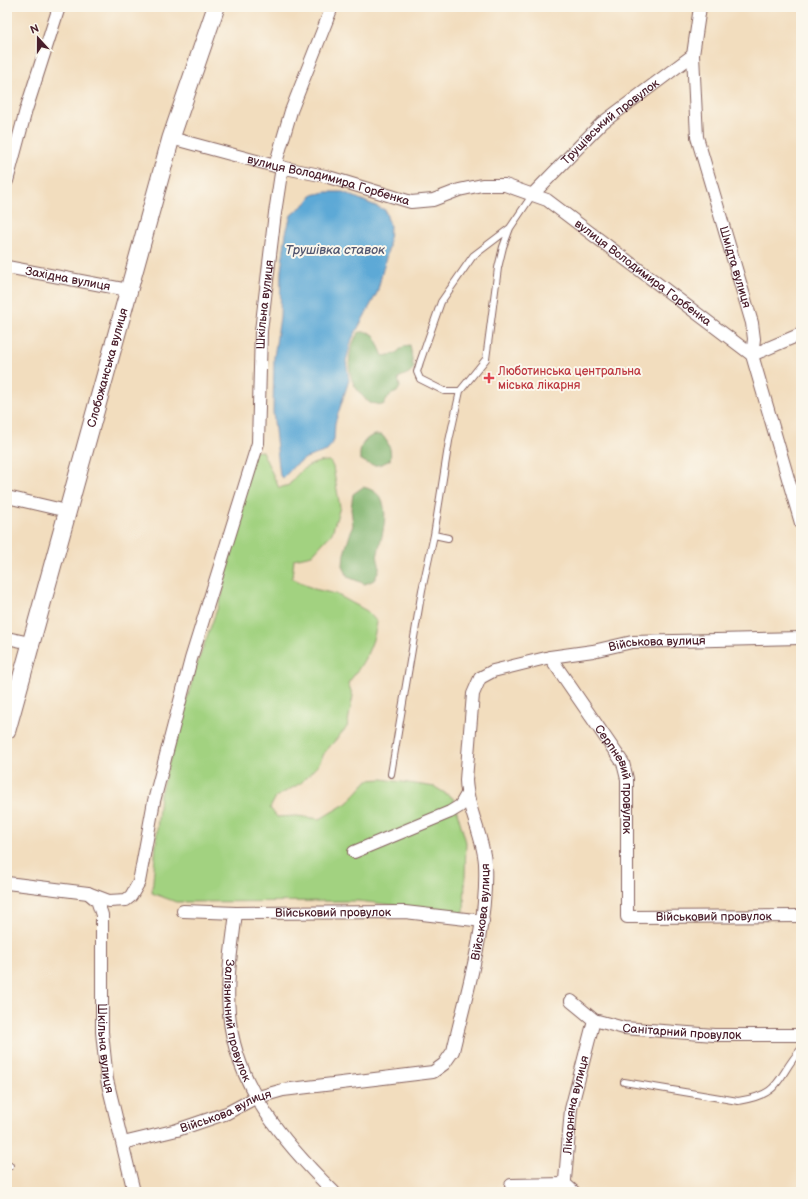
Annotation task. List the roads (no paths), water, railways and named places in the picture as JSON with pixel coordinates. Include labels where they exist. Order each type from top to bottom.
[{"type":"street","points":[[7,181],[26,110],[59,7]]},
{"type":"street","name":"Слобожанська вулиця","points":[[7,730],[171,138],[216,7]]},
{"type":"street","name":"Шкільна вулиця","points":[[88,893],[109,900],[126,900],[131,896],[139,882],[154,801],[191,659],[258,443],[262,331],[279,167],[291,111],[332,7]]},
{"type":"street","name":"Шмідта вулиця","points":[[700,7],[694,55],[697,137],[752,322],[754,339],[752,355],[801,523]]},
{"type":"street","name":"Трущівський провулок","points":[[532,194],[602,123],[694,55]]},
{"type":"street","name":"вулиця Володимира Горбенка","points":[[171,138],[279,167],[325,176],[411,202],[433,200],[459,190],[482,185],[505,185],[532,194],[547,200],[752,355]]},
{"type":"street","name":"Західна вулиця","points":[[7,267],[128,290]]},
{"type":"street","points":[[752,355],[801,334]]},
{"type":"street","points":[[7,497],[67,511]]},
{"type":"street","points":[[7,638],[30,643]]},
{"type":"street","name":"Військова вулиця","points":[[123,1143],[177,1130],[228,1113],[255,1098],[284,1090],[433,1072],[444,1064],[453,1051],[483,921],[485,862],[467,794],[466,780],[473,694],[480,678],[493,671],[550,658],[593,652],[632,642],[801,638]]},
{"type":"street","name":"Серпневий провулок","points":[[550,658],[615,749],[623,763],[627,779],[626,917]]},
{"type":"street","points":[[354,852],[450,812],[460,806],[467,794]]},
{"type":"street","points":[[7,882],[88,893],[98,903],[118,908]]},
{"type":"street","name":"Шкільна вулиця","points":[[98,903],[102,915],[102,1039],[107,1080],[134,1192]]},
{"type":"street","name":"Військовий провулок","points":[[183,911],[236,913],[405,912],[483,921]]},
{"type":"street","name":"Залізничний провулок","points":[[236,913],[228,978],[229,1014],[237,1055],[255,1098],[277,1130],[309,1168],[334,1192]]},
{"type":"street","name":"Військовий провулок","points":[[626,917],[801,916]]},
{"type":"street","name":"Санітарний провулок","points":[[571,1001],[594,1020],[624,1028],[707,1035],[801,1035]]},
{"type":"street","name":"Лікарняна вулиця","points":[[568,1189],[571,1109],[594,1020]]},
{"type":"street","points":[[511,1185],[568,1189]]},
{"type":"lane","points":[[391,774],[422,590],[434,535],[449,441],[460,391],[486,359],[498,268],[510,228],[532,194]]},
{"type":"lane","points":[[460,391],[444,392],[420,379],[417,372],[420,362],[441,302],[473,256],[510,228]]},
{"type":"lane","points":[[434,535],[448,538]]},
{"type":"lane","points":[[624,1082],[738,1101],[767,1094],[778,1084],[789,1062],[801,1049]]},
{"type":"water","name":"Трушівка ставок","points":[[326,192],[343,192],[385,210],[390,226],[389,246],[377,293],[352,339],[346,361],[349,380],[335,423],[334,440],[327,451],[306,458],[294,466],[283,478],[280,476],[273,412],[274,357],[280,317],[281,271],[286,233],[291,215],[306,203],[312,195]]},
{"type":"place","name":"Люботинська центральна міська лікарня","points":[[489,378]]}]
